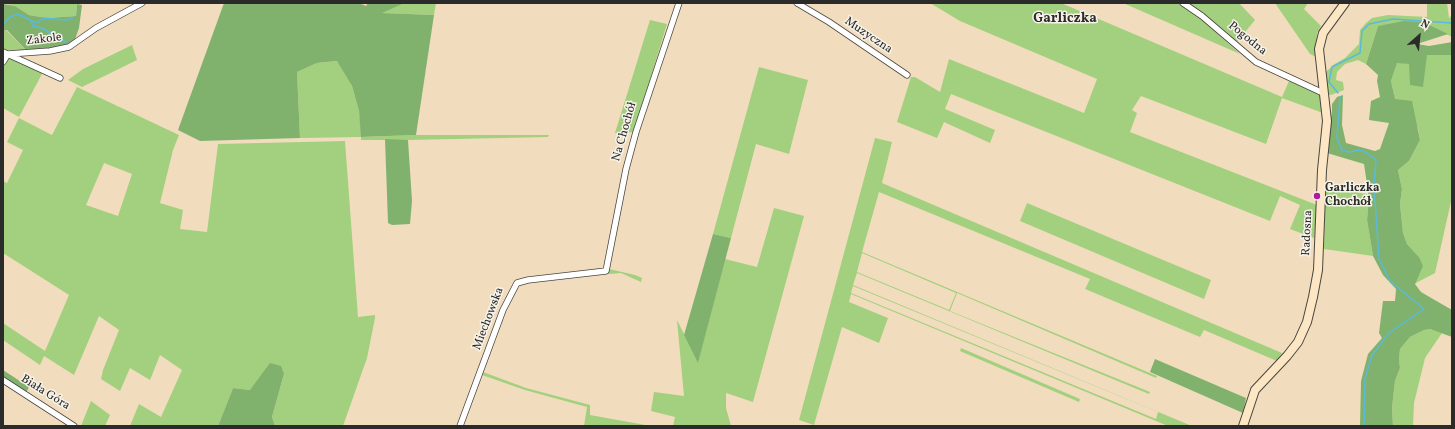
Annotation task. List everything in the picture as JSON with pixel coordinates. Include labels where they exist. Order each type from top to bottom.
[{"type":"street","name":"Zakole","points":[[5,53],[50,51],[69,48],[96,28],[142,3]]},
{"type":"street","name":"Na Chochół","points":[[606,271],[626,169],[636,132],[679,3]]},
{"type":"street","name":"Muzyczna","points":[[796,3],[823,18],[907,75]]},
{"type":"street","name":"Pogodna","points":[[1183,3],[1213,25],[1256,62],[1323,94]]},
{"type":"street","name":"Radosna","points":[[1244,426],[1255,390],[1298,342],[1307,322],[1313,297],[1318,270],[1322,170],[1327,121],[1326,104],[1323,94],[1319,60],[1321,41],[1328,26],[1345,3]]},
{"type":"street","points":[[3,62],[5,53],[60,78]]},
{"type":"street","name":"Miechowska","points":[[460,426],[503,310],[511,291],[517,283],[528,280],[606,271]]},
{"type":"street","name":"Biała Góra","points":[[3,380],[74,426]]},
{"type":"green space","points":[[3,3],[77,3],[76,16],[47,18],[29,15],[15,6]]},
{"type":"green space","points":[[224,3],[359,3],[366,6],[368,3],[405,3],[382,13],[434,15],[416,135],[361,137],[359,111],[352,86],[337,61],[317,63],[297,72],[300,138],[200,141],[178,130]]},
{"type":"green space","points":[[405,3],[436,3],[434,15],[381,13]]},
{"type":"green space","points":[[930,3],[1061,3],[1282,97],[1289,81],[1319,94],[1323,100],[1323,113],[1282,98],[1266,144],[1141,96],[1132,110],[1137,113],[1130,132],[1317,205],[1314,238],[1290,229],[1300,205],[1280,196],[1270,221],[951,94],[945,109],[995,130],[990,143],[944,122],[937,138],[897,122],[911,77],[915,77],[940,92],[949,59],[1084,113],[1097,79],[960,21]]},
{"type":"green space","points":[[1123,3],[1178,3],[1201,19],[1240,54]]},
{"type":"green space","points":[[1188,3],[1239,3],[1255,20],[1237,42]]},
{"type":"green space","points":[[1275,3],[1308,3],[1304,9],[1321,26],[1317,33],[1316,57],[1310,54]]},
{"type":"green space","points":[[1427,3],[1447,3],[1449,18],[1452,15],[1452,37],[1423,22],[1378,26],[1366,64],[1358,60],[1345,64],[1337,72],[1336,80],[1343,82],[1344,90],[1331,95],[1327,94],[1324,74],[1333,65],[1345,58],[1359,44],[1360,30],[1366,23],[1372,18],[1388,15],[1427,17]]},
{"type":"green space","points":[[3,4],[15,6],[29,15],[47,18],[76,16],[77,4],[82,5],[79,28],[74,42],[67,47],[26,50],[7,30],[3,30]]},
{"type":"green space","points":[[650,20],[667,24],[634,132],[615,133]]},
{"type":"green space","points":[[1404,21],[1423,22],[1448,34],[1417,44],[1429,46],[1452,42],[1452,55],[1427,55],[1423,87],[1410,85],[1409,64],[1397,63],[1391,81],[1395,99],[1412,101],[1420,140],[1409,161],[1398,170],[1402,189],[1400,204],[1403,233],[1407,244],[1419,257],[1423,266],[1415,284],[1421,292],[1452,310],[1452,337],[1430,329],[1424,330],[1410,337],[1400,349],[1400,368],[1395,381],[1392,408],[1393,426],[1360,426],[1361,381],[1368,354],[1382,338],[1379,333],[1383,301],[1395,301],[1396,289],[1383,275],[1373,256],[1367,220],[1369,198],[1364,164],[1327,153],[1328,138],[1332,104],[1337,97],[1343,95],[1342,125],[1346,143],[1375,151],[1380,149],[1389,123],[1369,120],[1371,101],[1380,97],[1377,81],[1378,75],[1366,64],[1378,26]]},
{"type":"green space","points":[[3,30],[6,30],[26,50],[3,49]]},
{"type":"green space","points":[[132,45],[137,60],[82,87],[68,80],[83,69]]},
{"type":"green space","points":[[4,54],[43,72],[19,117],[3,108]]},
{"type":"green space","points":[[1427,55],[1452,55],[1452,197],[1435,273],[1414,284],[1419,257],[1407,244],[1403,233],[1400,204],[1402,189],[1398,170],[1409,161],[1420,140],[1418,128],[1395,100],[1391,81],[1397,62],[1409,64]]},
{"type":"green space","points":[[338,61],[352,86],[359,111],[362,137],[416,135],[549,135],[548,137],[408,140],[361,140],[361,137],[300,138],[297,72],[317,63]]},
{"type":"green space","points":[[759,67],[808,80],[789,154],[756,144],[731,238],[713,234]]},
{"type":"green space","points":[[77,87],[179,135],[173,150],[160,203],[183,210],[180,229],[207,232],[218,144],[345,141],[358,317],[375,315],[375,318],[367,358],[343,426],[275,426],[272,417],[284,374],[250,390],[233,388],[218,426],[130,426],[139,404],[161,417],[182,370],[160,355],[150,380],[130,368],[120,391],[101,379],[103,370],[119,330],[99,316],[74,375],[44,356],[40,365],[3,340],[3,323],[45,351],[69,295],[3,253],[3,181],[7,183],[23,150],[7,142],[19,118],[52,135]],"holes":[[[104,163],[132,174],[118,216],[86,205]]]},
{"type":"green space","points":[[875,138],[892,142],[882,183],[1282,353],[1277,361],[1204,330],[1200,337],[1085,289],[1090,279],[879,192],[862,252],[1157,376],[1156,378],[957,293],[950,311],[1150,392],[1149,394],[857,273],[853,285],[1192,426],[1168,426],[851,294],[849,302],[888,318],[879,343],[842,327],[814,425],[799,420]],"holes":[[[862,253],[956,293],[949,310],[857,272]],[[853,286],[1158,412],[1156,419],[851,293]]]},
{"type":"green space","points":[[385,139],[408,140],[412,201],[410,224],[392,225],[388,223]]},
{"type":"green space","points":[[1325,187],[1367,194],[1369,198],[1367,220],[1373,256],[1324,249]]},
{"type":"green space","points":[[1027,203],[1211,280],[1204,299],[1020,221]]},
{"type":"green space","points":[[774,208],[804,216],[753,402],[726,393],[726,408],[731,426],[673,426],[675,417],[651,411],[654,392],[684,396],[677,320],[698,362],[725,259],[757,267]]},
{"type":"green space","points":[[713,234],[731,238],[698,363],[684,335]]},
{"type":"green space","points":[[609,269],[635,275],[642,278],[641,282],[621,273],[609,274]]},
{"type":"green space","points":[[1430,329],[1442,333],[1425,358],[1414,403],[1413,426],[1393,426],[1392,408],[1395,381],[1400,368],[1400,349],[1410,337],[1424,330]]},
{"type":"green space","points":[[961,348],[1080,399],[1079,402],[960,351]]},
{"type":"green space","points":[[1155,359],[1246,398],[1243,413],[1150,372]]},
{"type":"green space","points":[[270,363],[281,366],[284,374],[272,417],[275,426],[218,426],[233,388],[250,390]]},
{"type":"green space","points":[[3,370],[29,387],[26,393],[3,377]]},
{"type":"green space","points":[[483,372],[526,388],[590,405],[590,415],[651,426],[584,426],[587,407],[525,390],[482,375]]},
{"type":"green space","points":[[91,401],[110,415],[105,426],[81,426]]},
{"type":"waterway","points":[[3,24],[10,17],[18,14],[34,22],[38,22],[43,18],[66,20],[72,18]]},
{"type":"waterway","name":"Garliczka","points":[[1338,93],[1329,82],[1332,67],[1360,53],[1362,31],[1369,24],[1393,19],[1452,23]]},
{"type":"waterway","points":[[31,21],[33,26],[42,28],[66,42]]},
{"type":"waterway","name":"Garliczka","points":[[1340,97],[1337,138],[1342,150],[1349,152],[1359,150],[1366,152],[1376,160],[1374,185],[1379,259],[1390,281],[1424,309],[1389,333],[1372,355],[1365,379],[1364,426]]},
{"type":"place","name":"Garliczka Chochół","points":[[1317,196]]},
{"type":"district","name":"Garliczka","points":[[1065,19]]}]
